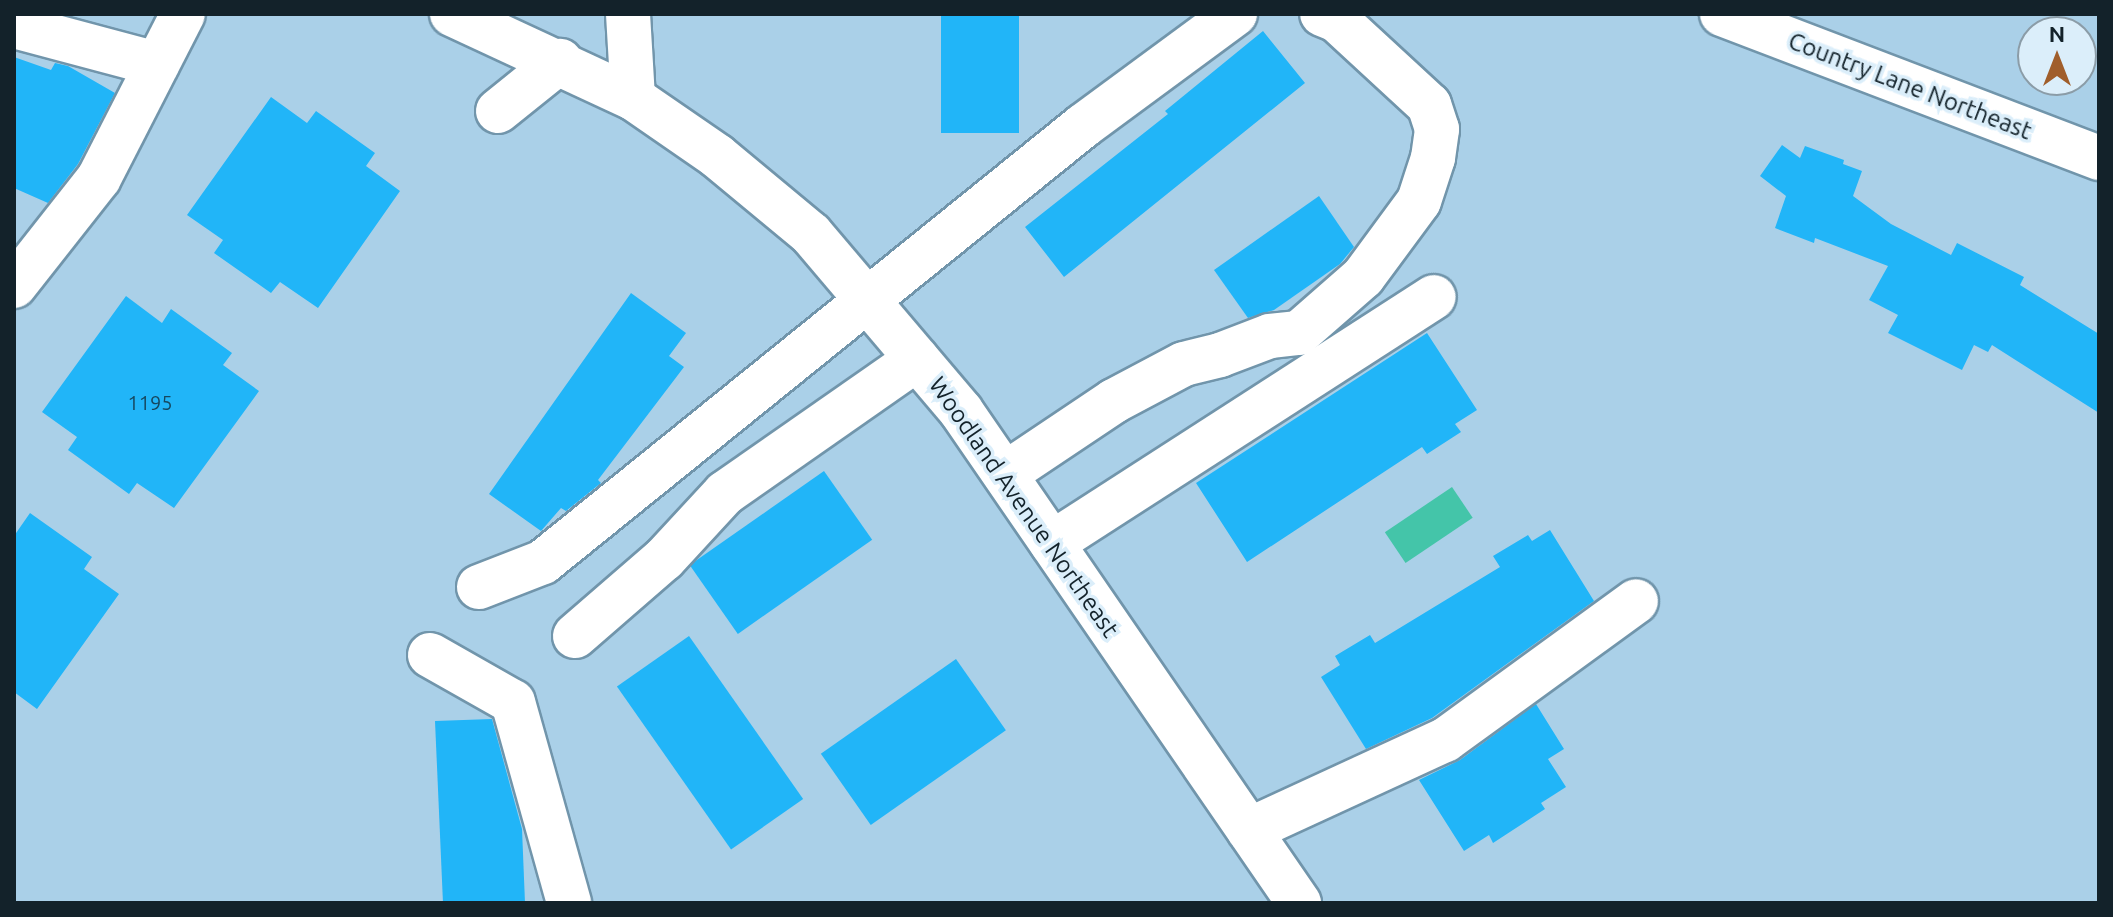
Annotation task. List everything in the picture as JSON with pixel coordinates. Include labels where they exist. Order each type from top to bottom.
[{"type":"street","points":[[14,286],[99,178],[183,14]]},
{"type":"street","name":"Woodland Avenue Northeast","points":[[452,14],[517,27],[560,61],[633,98],[717,156],[811,234],[961,411],[1299,903]]},
{"type":"street","points":[[628,14],[633,98]]},
{"type":"street","points":[[479,587],[543,562],[1083,126],[1235,14]]},
{"type":"street","points":[[1005,474],[1114,401],[1184,364],[1220,355],[1270,336],[1299,333],[1363,277],[1419,201],[1433,158],[1437,129],[1429,105],[1337,20],[1322,14]]},
{"type":"street","name":"Country Lane Northeast","points":[[1722,14],[2099,158]]},
{"type":"street","points":[[14,26],[157,64]]},
{"type":"street","points":[[498,111],[560,61]]},
{"type":"street","points":[[1052,543],[1433,297]]},
{"type":"street","points":[[575,636],[664,559],[725,493],[917,359]]},
{"type":"street","points":[[1249,830],[1445,740],[1636,601]]},
{"type":"street","points":[[430,655],[513,702],[569,903]]},
{"type":"shaded area","points":[[1452,487],[1473,518],[1406,563],[1385,532]]},
{"type":"building","points":[[941,14],[1019,14],[1019,133],[941,133]]},
{"type":"building","points":[[1263,31],[1305,83],[1064,277],[1025,227],[1168,114],[1165,111]]},
{"type":"building","points":[[14,57],[51,70],[55,63],[68,66],[115,93],[78,164],[48,203],[14,188]]},
{"type":"building","points":[[271,97],[307,123],[316,111],[375,153],[366,166],[400,191],[318,308],[280,282],[271,293],[214,253],[223,240],[187,215]]},
{"type":"building","points":[[1782,145],[1800,158],[1805,146],[1844,160],[1843,164],[1862,171],[1853,196],[1891,224],[1951,255],[1957,243],[2024,277],[2020,285],[2099,334],[2099,413],[1992,345],[1988,352],[1974,345],[1962,370],[1888,333],[1898,315],[1869,300],[1888,266],[1815,238],[1814,243],[1775,228],[1786,196],[1760,176]]},
{"type":"building","points":[[1319,196],[1354,247],[1340,264],[1274,310],[1248,318],[1214,270]]},
{"type":"building","points":[[631,293],[686,333],[669,356],[684,367],[598,480],[601,483],[566,511],[561,508],[541,531],[489,494]]},
{"type":"building","points":[[126,296],[162,323],[171,309],[232,353],[223,365],[259,391],[174,508],[137,483],[129,494],[68,450],[77,437],[42,412]]},
{"type":"building","points":[[1427,333],[1477,410],[1455,424],[1461,432],[1427,454],[1422,447],[1247,562],[1196,483]]},
{"type":"building","points":[[824,471],[872,540],[738,634],[690,565]]},
{"type":"building","points":[[30,513],[92,557],[84,569],[119,594],[37,709],[14,692],[14,536]]},
{"type":"building","points":[[1550,530],[1594,601],[1432,718],[1366,749],[1321,677],[1340,665],[1335,656],[1370,635],[1375,643],[1500,567],[1493,556],[1528,535],[1532,541]]},
{"type":"building","points":[[689,636],[803,799],[731,849],[617,686]]},
{"type":"building","points":[[956,659],[1006,730],[871,825],[821,754]]},
{"type":"building","points":[[1536,704],[1564,749],[1548,759],[1566,787],[1541,803],[1545,809],[1493,843],[1489,835],[1464,851],[1419,780],[1460,760]]},
{"type":"building","points":[[492,719],[522,829],[525,903],[443,903],[435,721]]}]
